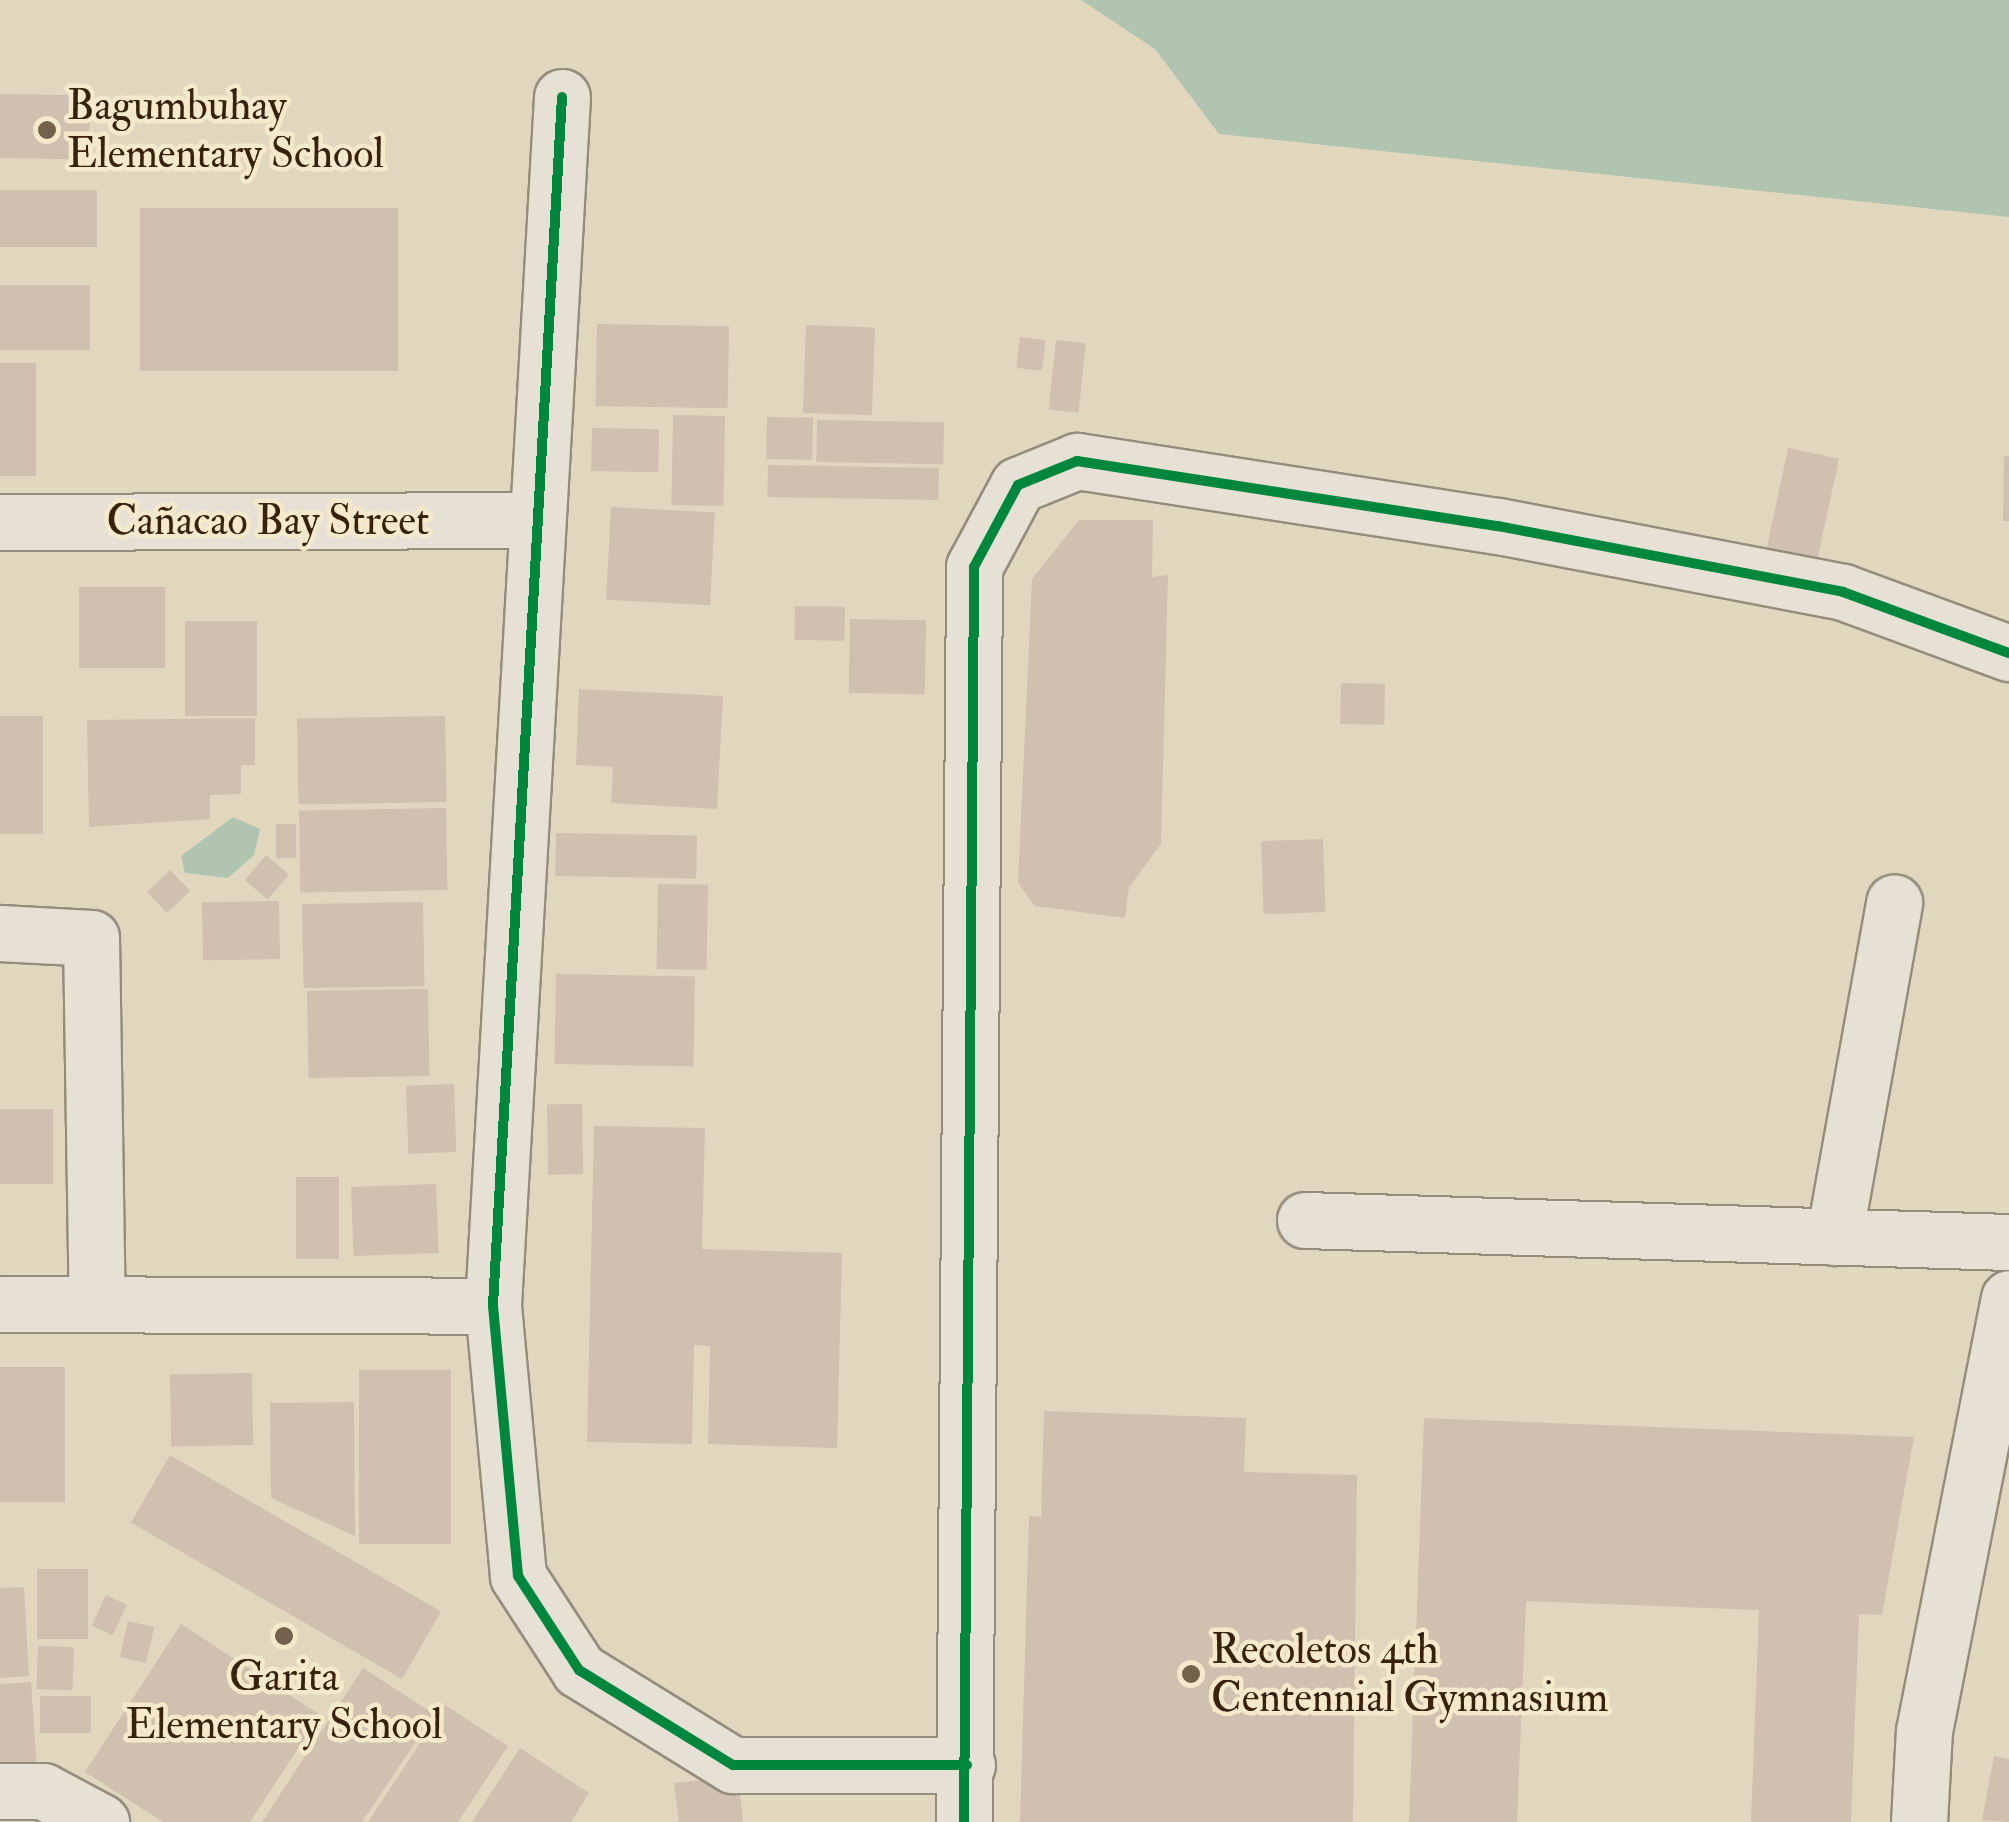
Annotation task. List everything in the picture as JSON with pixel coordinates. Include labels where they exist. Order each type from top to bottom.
[{"type":"street","points":[[562,97],[492,1306],[518,1576],[579,1670],[733,1764],[967,1764]]},
{"type":"street","points":[[964,1822],[974,567],[1018,485],[1077,461],[1498,526],[1843,592],[2009,653]]},
{"type":"street","name":"Cañacao Bay Street","points":[[0,522],[536,520]]},
{"type":"street","points":[[1834,1237],[1894,902]]},
{"type":"street","points":[[0,933],[91,938],[97,1300]]},
{"type":"street","points":[[1305,1220],[2009,1242]]},
{"type":"street","points":[[1920,1822],[1924,1731],[2009,1298]]},
{"type":"street","points":[[0,1304],[97,1300],[492,1306]]},
{"type":"street","points":[[0,1791],[42,1790],[101,1822]]},
{"type":"shaded area","points":[[1081,0],[2009,0],[2009,217],[1219,134],[1155,49]]},
{"type":"shaded area","points":[[233,817],[260,829],[254,855],[228,878],[185,873],[181,856]]},
{"type":"building","points":[[0,94],[90,96],[89,160],[0,158]]},
{"type":"building","points":[[0,190],[97,190],[97,247],[0,247]]},
{"type":"building","points":[[140,208],[398,208],[398,371],[140,371]]},
{"type":"building","points":[[0,285],[90,285],[90,350],[0,350]]},
{"type":"building","points":[[597,324],[729,326],[728,408],[596,406]]},
{"type":"building","points":[[806,325],[875,327],[872,415],[803,413]]},
{"type":"building","points":[[1020,337],[1046,340],[1042,371],[1016,368]]},
{"type":"building","points":[[1056,340],[1086,343],[1079,413],[1049,410]]},
{"type":"building","points":[[0,363],[36,363],[36,476],[0,476]]},
{"type":"building","points":[[673,415],[725,416],[723,506],[671,505]]},
{"type":"building","points":[[767,417],[813,418],[812,460],[766,459]]},
{"type":"building","points":[[817,420],[944,422],[943,464],[816,462]]},
{"type":"building","points":[[592,428],[659,429],[658,472],[591,471]]},
{"type":"building","points":[[1788,448],[1839,459],[1817,562],[1766,551]]},
{"type":"building","points":[[2004,456],[2009,456],[2009,521],[2003,521]]},
{"type":"building","points":[[768,465],[939,468],[938,500],[767,497]]},
{"type":"building","points":[[611,507],[715,512],[710,605],[606,600]]},
{"type":"building","points":[[1079,520],[1153,520],[1152,577],[1168,575],[1161,844],[1129,887],[1125,918],[1035,906],[1018,883],[1032,579]]},
{"type":"building","points":[[79,587],[165,587],[165,668],[79,668]]},
{"type":"building","points":[[795,606],[845,607],[844,641],[794,640]]},
{"type":"building","points":[[850,619],[926,620],[925,694],[849,693]]},
{"type":"building","points":[[185,621],[257,621],[257,716],[185,716]]},
{"type":"building","points":[[1341,683],[1385,684],[1384,725],[1340,724]]},
{"type":"building","points":[[579,689],[723,696],[717,809],[611,803],[613,767],[576,765]]},
{"type":"building","points":[[0,716],[43,716],[43,834],[0,834]]},
{"type":"building","points":[[445,716],[447,802],[299,805],[297,719]]},
{"type":"building","points":[[255,718],[255,765],[241,765],[241,794],[210,795],[210,819],[89,827],[87,720]]},
{"type":"building","points":[[446,808],[447,890],[300,893],[299,811]]},
{"type":"building","points":[[276,824],[296,824],[296,858],[276,858]]},
{"type":"building","points":[[556,833],[697,835],[696,878],[555,876]]},
{"type":"building","points":[[1323,839],[1326,912],[1264,914],[1261,841]]},
{"type":"building","points":[[266,855],[289,874],[268,900],[245,880]]},
{"type":"building","points":[[170,870],[190,891],[167,913],[147,892]]},
{"type":"building","points":[[658,884],[708,885],[707,970],[657,969]]},
{"type":"building","points":[[279,901],[280,959],[203,960],[202,902]]},
{"type":"building","points":[[423,902],[424,986],[303,988],[302,904]]},
{"type":"building","points":[[556,974],[695,976],[693,1066],[554,1064]]},
{"type":"building","points":[[428,989],[430,1076],[309,1078],[307,991]]},
{"type":"building","points":[[454,1084],[456,1152],[408,1154],[406,1086]]},
{"type":"building","points":[[582,1104],[583,1174],[548,1175],[547,1105]]},
{"type":"building","points":[[0,1109],[53,1109],[53,1184],[0,1184]]},
{"type":"building","points":[[594,1126],[705,1128],[702,1249],[842,1253],[837,1448],[708,1444],[710,1346],[694,1345],[692,1444],[587,1442]]},
{"type":"building","points":[[296,1177],[339,1177],[339,1259],[296,1259]]},
{"type":"building","points":[[436,1184],[438,1253],[353,1256],[351,1187]]},
{"type":"building","points":[[0,1367],[65,1367],[65,1502],[0,1502]]},
{"type":"building","points":[[359,1370],[451,1370],[451,1544],[359,1544]]},
{"type":"building","points":[[252,1373],[253,1445],[171,1446],[170,1374]]},
{"type":"building","points":[[354,1402],[355,1536],[271,1498],[270,1403]]},
{"type":"building","name":"Recoletos 4th Centennial Gymnasium","points":[[1044,1411],[1246,1418],[1244,1472],[1357,1475],[1353,1822],[1020,1822],[1029,1516],[1041,1517]]},
{"type":"building","points":[[1424,1418],[1914,1437],[1882,1615],[1859,1614],[1851,1822],[1751,1822],[1759,1610],[1526,1601],[1517,1822],[1409,1822]]},
{"type":"building","points":[[170,1455],[441,1612],[402,1679],[131,1523]]},
{"type":"building","points":[[37,1569],[88,1569],[88,1639],[37,1639]]},
{"type":"building","points":[[24,1587],[29,1676],[0,1678],[0,1588]]},
{"type":"building","points":[[106,1595],[127,1605],[112,1636],[92,1626]]},
{"type":"building","points":[[128,1621],[154,1627],[146,1663],[120,1657]]},
{"type":"building","points":[[181,1624],[320,1715],[250,1822],[163,1822],[85,1772]]},
{"type":"building","points":[[38,1646],[74,1647],[72,1690],[36,1689]]},
{"type":"building","points":[[363,1668],[434,1714],[362,1822],[262,1822]]},
{"type":"building","points":[[31,1682],[37,1770],[0,1772],[0,1684]]},
{"type":"building","points":[[40,1696],[91,1696],[91,1733],[40,1733]]},
{"type":"building","points":[[445,1705],[508,1746],[458,1822],[368,1822]]},
{"type":"building","points":[[520,1748],[589,1793],[571,1822],[472,1822]]},
{"type":"building","points":[[1994,1756],[2009,1759],[2009,1822],[1982,1820]]},
{"type":"building","points":[[738,1776],[743,1822],[679,1822],[674,1783]]},
{"type":"cycle path","points":[[562,97],[493,1306],[518,1576],[579,1670],[733,1765],[967,1765]]},
{"type":"cycle path","points":[[964,1822],[974,567],[1018,485],[1077,461],[1498,526],[1843,592],[2009,653]]},
{"type":"place","name":"Bagumbuhay Elementary School","points":[[47,130]]},
{"type":"place","name":"Garita Elementary School","points":[[284,1636]]},
{"type":"place","name":"Recoletos 4th Centennial Gymnasium","points":[[1191,1674]]}]
